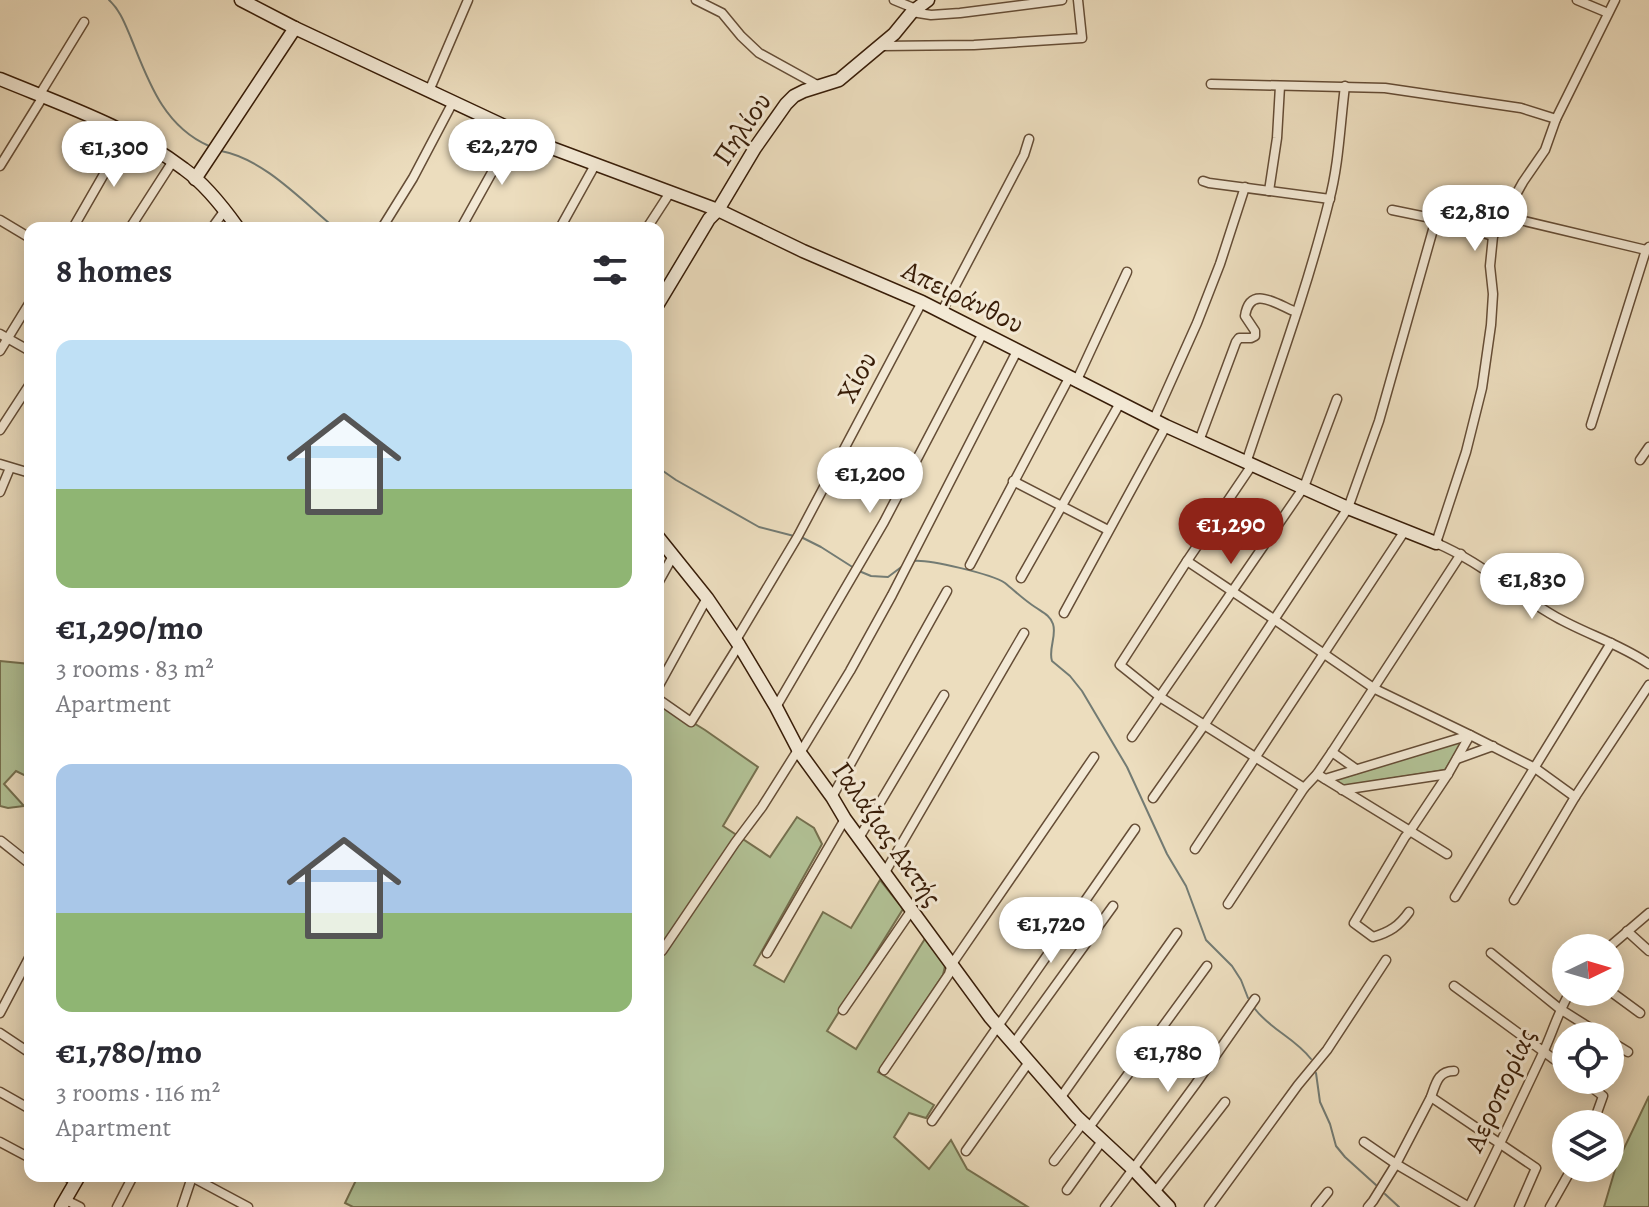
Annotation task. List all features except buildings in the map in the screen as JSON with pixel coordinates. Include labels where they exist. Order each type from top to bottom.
[{"type":"street","name":"Απειράνθου","points":[[241,0],[263,5],[295,28],[549,147],[718,210],[803,251],[942,311],[1073,380],[1199,441],[1348,508],[1461,554],[1555,616],[1649,664]]},
{"type":"street","points":[[429,91],[468,0]]},
{"type":"street","points":[[696,0],[722,13],[759,53],[820,86]]},
{"type":"street","points":[[894,0],[931,15],[1062,0]]},
{"type":"street","name":"Πηλίου","points":[[664,294],[709,219],[718,210],[786,104],[794,96],[839,80],[894,34],[914,10],[928,0]]},
{"type":"street","points":[[880,46],[974,45],[1082,38],[1078,0]]},
{"type":"street","points":[[1577,0],[1608,13]]},
{"type":"street","points":[[1436,543],[1466,452],[1482,388],[1491,325],[1493,236],[1545,150],[1556,119],[1615,0]]},
{"type":"street","points":[[0,166],[84,22]]},
{"type":"street","points":[[195,179],[295,28]]},
{"type":"street","points":[[2,83],[42,94],[127,134],[173,161],[195,179],[234,222]]},
{"type":"street","points":[[1211,84],[1385,88],[1521,108],[1556,119]]},
{"type":"street","points":[[1269,191],[1277,138],[1280,86]]},
{"type":"street","points":[[1304,788],[1160,697],[1120,665],[1249,464],[1330,199],[1345,86]]},
{"type":"street","points":[[386,222],[453,102]]},
{"type":"street","points":[[464,222],[515,131]]},
{"type":"street","points":[[76,222],[127,134]]},
{"type":"street","points":[[942,311],[1024,155],[1029,139]]},
{"type":"street","points":[[134,222],[173,161]]},
{"type":"street","points":[[563,222],[595,165]]},
{"type":"street","points":[[1203,181],[1330,199]]},
{"type":"street","points":[[1064,613],[1160,422],[1220,264],[1245,187]]},
{"type":"street","points":[[651,222],[671,191]]},
{"type":"street","points":[[216,222],[225,210]]},
{"type":"street","points":[[1392,210],[1493,236]]},
{"type":"street","points":[[1503,216],[1648,248],[1591,425]]},
{"type":"street","points":[[1153,798],[1348,508],[1379,421],[1436,219]]},
{"type":"street","points":[[0,220],[24,234]]},
{"type":"street","points":[[970,565],[1013,481],[1073,380],[1127,272]]},
{"type":"street","points":[[1199,441],[1236,342],[1239,338],[1255,336],[1245,316],[1251,300],[1262,298],[1296,312]]},
{"type":"street","name":"Χίου","points":[[664,703],[691,722],[798,536],[922,302]]},
{"type":"street","points":[[0,351],[4,337],[24,310]]},
{"type":"street","points":[[776,707],[884,522],[983,333]]},
{"type":"street","points":[[4,337],[24,348]]},
{"type":"street","points":[[664,948],[762,807],[850,671],[1017,351]]},
{"type":"street","points":[[0,430],[24,393]]},
{"type":"street","points":[[1132,737],[1304,487],[1337,399]]},
{"type":"street","points":[[1021,578],[1120,403]]},
{"type":"street","points":[[1640,460],[1649,447]]},
{"type":"street","points":[[0,464],[24,472]]},
{"type":"street","points":[[0,492],[10,468]]},
{"type":"street","points":[[1013,481],[1108,530]]},
{"type":"street","points":[[1195,849],[1404,532]]},
{"type":"street","name":"Γαλάζιας Ακτής","points":[[664,545],[707,598],[737,643],[799,751],[845,819],[997,1025],[1086,1126],[1169,1207]]},
{"type":"street","points":[[1321,777],[1332,752],[1461,554]]},
{"type":"street","points":[[664,572],[673,556]]},
{"type":"street","points":[[1187,561],[1375,689],[1535,768],[1575,797]]},
{"type":"street","points":[[832,797],[947,591]]},
{"type":"street","points":[[664,676],[707,598]]},
{"type":"street","points":[[884,874],[1024,633]]},
{"type":"street","points":[[1455,897],[1611,643]]},
{"type":"street","points":[[1514,900],[1575,797],[1649,685]]},
{"type":"street","points":[[859,838],[944,695]]},
{"type":"street","points":[[1443,743],[1450,725]]},
{"type":"street","points":[[1228,904],[1304,788],[1321,777],[1470,735]]},
{"type":"street","points":[[1409,912],[1400,924],[1373,937],[1354,923],[1470,735]]},
{"type":"street","points":[[1456,759],[1494,746]]},
{"type":"street","points":[[1332,752],[1356,769]]},
{"type":"street","points":[[884,1070],[949,974],[952,964],[1094,757]]},
{"type":"street","points":[[1342,790],[1448,774]]},
{"type":"street","points":[[1321,777],[1447,854]]},
{"type":"street","points":[[1363,803],[1374,785]]},
{"type":"street","points":[[767,953],[845,819]]},
{"type":"street","points":[[932,1121],[1135,829]]},
{"type":"street","points":[[1,841],[24,859]]},
{"type":"street","points":[[1014,1043],[1113,906]]},
{"type":"street","points":[[843,1010],[911,911]]},
{"type":"street","points":[[1624,934],[1649,913]]},
{"type":"street","points":[[1627,931],[1649,951]]},
{"type":"street","points":[[1061,1097],[1177,933]]},
{"type":"street","points":[[1491,953],[1581,1022]]},
{"type":"street","points":[[1209,1207],[1327,1050],[1386,960]]},
{"type":"street","points":[[1054,1161],[1086,1126],[1207,966]]},
{"type":"street","points":[[0,1013],[24,967]]},
{"type":"street","points":[[1454,986],[1552,1057]]},
{"type":"street","points":[[1105,1207],[1255,999]]},
{"type":"street","points":[[1624,1001],[1640,1013]]},
{"type":"street","name":"Αεροπορίας","points":[[1469,1207],[1544,1051],[1562,1006]]},
{"type":"street","points":[[0,1033],[24,1049]]},
{"type":"street","points":[[1624,1050],[1628,1052]]},
{"type":"street","points":[[966,1151],[1029,1062]]},
{"type":"street","points":[[1368,1207],[1422,1118],[1438,1077],[1447,1071],[1454,1071]]},
{"type":"street","points":[[0,1092],[24,1106]]},
{"type":"street","points":[[1431,1097],[1536,1168],[1519,1207]]},
{"type":"street","points":[[1155,1192],[1225,1102]]},
{"type":"street","points":[[1067,1190],[1102,1141]]},
{"type":"street","points":[[0,1142],[24,1155]]},
{"type":"street","points":[[1364,1142],[1469,1207]]},
{"type":"street","points":[[72,1182],[63,1203],[80,1207]]},
{"type":"street","points":[[117,1207],[130,1182]]},
{"type":"street","points":[[182,1207],[190,1182]]},
{"type":"street","points":[[200,1182],[248,1207]]},
{"type":"street","points":[[1550,1207],[1564,1182]]},
{"type":"street","points":[[1316,1207],[1328,1192]]},
{"type":"green space","points":[[0,661],[24,663],[24,775],[16,771],[4,784],[24,806],[0,806]]},
{"type":"green space","points":[[664,705],[758,767],[723,826],[770,857],[797,817],[814,828],[822,844],[754,965],[784,982],[823,912],[851,928],[880,880],[903,909],[827,1031],[856,1049],[926,937],[945,966],[943,975],[878,1072],[934,1105],[926,1118],[909,1113],[894,1137],[929,1169],[951,1140],[967,1169],[1028,1207],[353,1207],[345,1203],[355,1182],[664,1182]]},
{"type":"green space","points":[[1464,740],[1445,770],[1343,786],[1333,780]]},
{"type":"green space","points":[[1649,1096],[1649,1207],[1604,1207],[1611,1182],[1624,1182],[1624,1148]]},
{"type":"waterway","points":[[109,0],[122,18],[159,100],[180,127],[209,146]]},
{"type":"waterway","points":[[221,151],[237,155],[267,172],[328,222]]},
{"type":"waterway","points":[[664,472],[759,527],[794,536]]},
{"type":"waterway","points":[[801,537],[854,568]]},
{"type":"waterway","points":[[913,561],[945,565],[998,579],[1050,618],[1054,629],[1052,661],[1082,691],[1127,767],[1167,854],[1186,886],[1206,940],[1232,966],[1248,998]]},
{"type":"waterway","points":[[859,571],[871,576],[888,577],[904,565]]},
{"type":"waterway","points":[[1255,1009],[1311,1059]]},
{"type":"waterway","points":[[1316,1073],[1320,1102],[1336,1146],[1376,1185]]},
{"type":"waterway","points":[[1385,1194],[1399,1207]]}]
